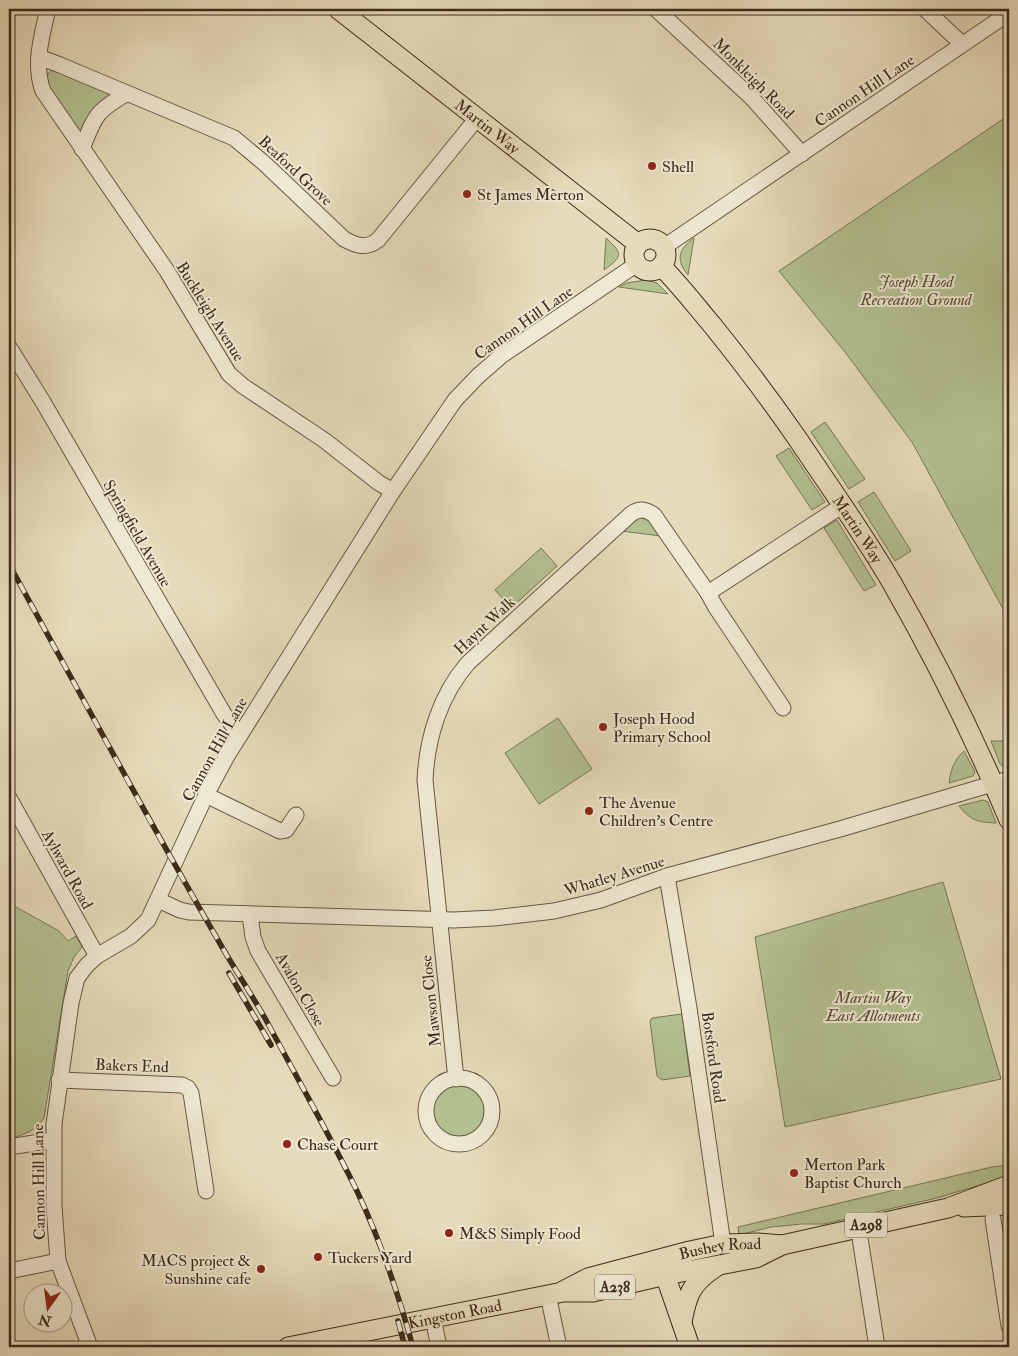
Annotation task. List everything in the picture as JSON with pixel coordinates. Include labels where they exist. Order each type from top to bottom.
[{"type":"main road","name":"Martin Way","points":[[338,9],[638,244]]},
{"type":"main road","points":[[650,239],[658,241],[664,247],[666,257],[661,266],[651,270],[641,268],[637,264],[634,254],[638,244],[650,239]]},
{"type":"main road","name":"Martin Way","points":[[661,266],[745,366],[843,506],[891,582],[963,716],[1002,781],[1009,820]]},
{"type":"main road","name":"Bushey Road","points":[[662,1266],[718,1266],[756,1258],[782,1246],[948,1208],[1009,1185]]},
{"type":"main road","name":"Bushey Road","points":[[948,1208],[1009,1205]]},
{"type":"main road","name":"Bushey Road","points":[[662,1266],[723,1244],[758,1243],[782,1246]]},
{"type":"main road","points":[[662,1266],[690,1347]]},
{"type":"main road","name":"Kingston Road","points":[[288,1347],[329,1343],[433,1318],[556,1293],[588,1278],[662,1266]]},
{"type":"main road","points":[[682,1323],[685,1304],[692,1287],[705,1274],[718,1266]]},
{"type":"street","name":"Buckleigh Avenue","points":[[48,9],[39,57],[38,74],[43,91],[167,271],[228,374],[324,440],[379,483],[394,491]]},
{"type":"street","name":"Monkleigh Road","points":[[656,9],[752,98],[802,154]]},
{"type":"street","points":[[925,9],[962,44]]},
{"type":"street","name":"Cannon Hill Lane","points":[[664,247],[1009,13]]},
{"type":"street","name":"Beaford Grove","points":[[39,57],[60,64],[126,94],[234,138],[264,163],[344,239],[355,245],[372,245],[378,240],[478,117]]},
{"type":"street","points":[[82,149],[97,114],[126,94]]},
{"type":"street","name":"Cannon Hill Lane","points":[[90,1347],[58,1261],[54,1206],[53,1140],[59,1080],[71,1003],[78,978],[83,969],[97,956],[141,928],[148,920],[206,795],[240,735],[444,414],[478,376],[515,346],[637,264]]},
{"type":"street","name":"Springfield Avenue","points":[[9,347],[43,402],[219,706],[230,724],[240,735]]},
{"type":"street","points":[[708,593],[843,506]]},
{"type":"street","name":"Haynt Walk","points":[[439,919],[425,780],[431,734],[447,694],[460,671],[468,662],[636,510],[643,510],[654,515],[708,593],[783,708]]},
{"type":"street","name":"Whatley Avenue","points":[[158,900],[189,912],[250,915],[439,919],[494,918],[554,911],[602,900],[667,876],[840,829],[1002,781]]},
{"type":"street","points":[[206,795],[280,831],[286,830],[296,815]]},
{"type":"street","name":"Aylward Road","points":[[9,798],[97,956]]},
{"type":"street","name":"Botsford Road","points":[[667,876],[690,1008],[723,1244]]},
{"type":"street","name":"Avalon Close","points":[[250,915],[252,937],[258,951],[333,1078]]},
{"type":"street","name":"Mawson Close","points":[[439,919],[456,1078]]},
{"type":"street","points":[[456,1078],[478,1084],[486,1092],[491,1108],[489,1125],[483,1134],[474,1141],[462,1144],[452,1144],[438,1137],[429,1125],[426,1115],[430,1095],[446,1081],[456,1078]]},
{"type":"street","name":"Bakers End","points":[[59,1080],[182,1085],[188,1088],[193,1102],[206,1191]]},
{"type":"street","points":[[9,1146],[53,1140]]},
{"type":"street","points":[[993,1218],[1009,1326]]},
{"type":"street","points":[[860,1238],[877,1347]]},
{"type":"street","points":[[9,1271],[58,1261]]},
{"type":"street","points":[[556,1293],[559,1347]]},
{"type":"street","points":[[433,1318],[439,1347]]},
{"type":"green space","points":[[53,69],[107,90],[109,97],[83,130],[79,131],[49,91],[48,75]]},
{"type":"green space","name":"Joseph Hood Recreation Ground","points":[[1009,115],[1009,620],[912,442],[845,352],[779,271]]},
{"type":"green space","points":[[606,238],[616,248],[618,255],[615,261],[604,270]]},
{"type":"green space","points":[[694,238],[688,275],[681,264],[680,255],[685,246]]},
{"type":"green space","points":[[646,280],[657,283],[668,294],[619,287],[627,283]]},
{"type":"green space","points":[[825,422],[865,479],[849,489],[811,432]]},
{"type":"green space","points":[[789,448],[825,502],[812,510],[776,456]]},
{"type":"green space","points":[[874,492],[911,551],[895,561],[858,502]]},
{"type":"green space","points":[[638,517],[649,521],[655,526],[661,536],[621,531]]},
{"type":"green space","points":[[837,520],[876,585],[864,591],[824,528]]},
{"type":"green space","points":[[541,548],[557,566],[511,608],[495,590]]},
{"type":"green space","points":[[558,718],[592,769],[539,804],[505,753]]},
{"type":"green space","points":[[991,741],[1005,741],[1009,743],[1009,766],[1005,768],[1000,764]]},
{"type":"green space","points":[[964,751],[975,772],[973,776],[949,783],[954,765]]},
{"type":"green space","points":[[983,800],[988,802],[996,823],[975,820],[967,815],[959,806]]},
{"type":"green space","name":"Martin Way East Allotments","points":[[943,882],[1001,1079],[785,1127],[755,937]]},
{"type":"green space","points":[[9,903],[59,931],[68,941],[76,936],[82,947],[74,957],[68,971],[44,1118],[38,1126],[29,1132],[9,1138]]},
{"type":"green space","points":[[682,1014],[690,1076],[662,1080],[657,1076],[650,1021],[652,1018]]},
{"type":"green space","points":[[454,1085],[464,1085],[478,1092],[485,1106],[485,1116],[478,1130],[464,1137],[454,1137],[444,1133],[437,1126],[433,1116],[433,1106],[437,1096],[444,1089]]},
{"type":"green space","points":[[1009,1165],[1009,1176],[937,1198],[824,1224],[771,1227],[739,1235],[738,1227],[992,1167]]},
{"type":"railway","points":[[9,564],[112,753],[266,1020],[323,1125],[365,1208],[381,1247],[413,1347]]},
{"type":"railway","points":[[229,973],[271,1045]]},
{"type":"railway","points":[[398,1321],[405,1347]]},
{"type":"place","name":"Shell","points":[[652,166]]},
{"type":"place","name":"St James Merton","points":[[467,194]]},
{"type":"place","name":"Joseph Hood Primary School","points":[[603,727]]},
{"type":"place","name":"The Avenue Children's Centre","points":[[589,811]]},
{"type":"place","name":"Chase Court","points":[[287,1144]]},
{"type":"place","name":"Merton Park Baptist Church","points":[[794,1173]]},
{"type":"place","name":"M&S Simply Food","points":[[449,1233]]},
{"type":"place","name":"Tuckers Yard","points":[[318,1257]]},
{"type":"place","name":"MACS project & Sunshine cafe","points":[[261,1269]]}]
